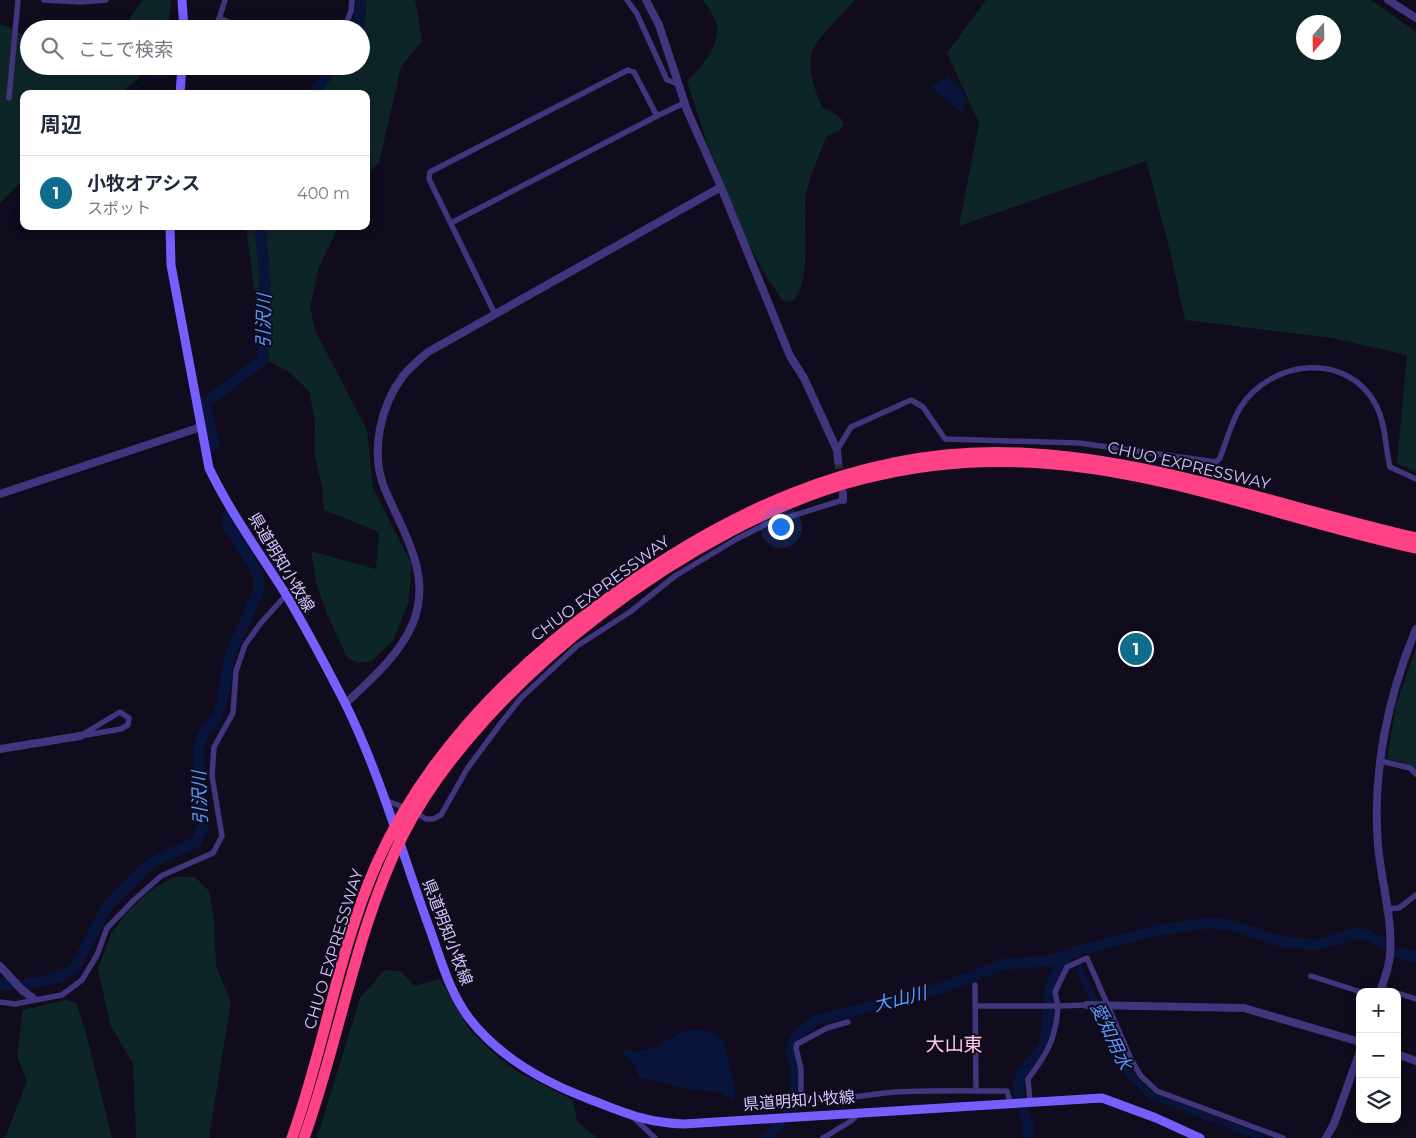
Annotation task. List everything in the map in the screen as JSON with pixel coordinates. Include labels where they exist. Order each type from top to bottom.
[{"type":"highway","name":"CHUO EXPRESSWAY","points":[[292,1138],[354,926],[376,866],[404,810],[422,782],[466,724],[501,686],[573,624],[674,553],[726,523],[795,491],[860,470],[941,456],[1015,452],[1105,461],[1171,474],[1416,538]]},
{"type":"highway","name":"CHUO EXPRESSWAY","points":[[304,1138],[365,929],[381,881],[425,794],[449,761],[508,695],[536,669],[613,607],[729,531],[798,500],[863,479],[905,470],[978,462],[1055,464],[1169,484],[1416,548]]},
{"type":"main road","points":[[182,0],[183,20]]},
{"type":"main road","points":[[180,90],[182,75]]},
{"type":"main road","name":"県道明知小牧線","points":[[170,230],[171,265],[209,468],[218,488],[286,595],[345,704],[387,801],[448,983],[468,1016],[506,1055],[533,1074],[579,1096],[657,1123],[684,1124],[1027,1101],[1102,1098],[1156,1118],[1197,1137]]},
{"type":"street","points":[[9,98],[18,0]]},
{"type":"street","points":[[44,0],[81,2],[106,0]]},
{"type":"street","points":[[224,20],[219,18],[225,0]]},
{"type":"street","points":[[348,20],[352,0]]},
{"type":"street","points":[[627,0],[637,14],[667,80],[679,84]]},
{"type":"street","points":[[646,0],[659,25],[684,103],[721,187],[790,356],[804,378],[837,450],[838,461]]},
{"type":"street","points":[[1388,0],[1416,18]]},
{"type":"street","points":[[495,314],[429,179],[430,172],[628,70],[634,72],[657,116]]},
{"type":"street","points":[[450,223],[684,103]]},
{"type":"street","points":[[345,704],[388,663],[413,623],[418,600],[419,580],[415,554],[383,485],[378,455],[380,427],[389,397],[404,374],[428,352],[721,187]]},
{"type":"street","points":[[837,450],[851,427],[911,400],[923,407],[945,439],[1079,443],[1216,462],[1220,458],[1241,408],[1252,395],[1282,373],[1313,366],[1341,373],[1360,385],[1375,404],[1382,419],[1390,467],[1416,479]]},
{"type":"street","points":[[0,494],[201,427]]},
{"type":"street","points":[[387,801],[395,802],[426,819],[433,819],[441,815],[467,769],[500,723],[521,698],[577,646],[630,612],[675,576],[735,540],[766,524],[843,496]]},
{"type":"street","points":[[0,1002],[14,1004],[34,999],[62,996],[82,980],[97,955],[107,928],[134,900],[161,876],[212,852],[222,836],[212,776],[214,746],[233,713],[236,671],[245,645],[260,624],[286,595]]},
{"type":"street","points":[[1381,988],[1390,955],[1378,845],[1381,761],[1391,705],[1416,629]]},
{"type":"street","points":[[0,749],[80,736],[121,729],[128,724],[129,718],[120,712],[116,713],[80,736]]},
{"type":"street","points":[[1381,761],[1410,768],[1416,774]]},
{"type":"street","points":[[1386,909],[1399,908],[1416,895]]},
{"type":"street","points":[[1027,1101],[1028,1079],[1046,1055],[1057,1025],[1055,992],[1067,967],[1087,958],[1140,1076],[1157,1091],[1283,1138]]},
{"type":"street","points":[[0,966],[22,990],[34,999]]},
{"type":"street","points":[[1311,976],[1356,990]]},
{"type":"street","points":[[975,985],[976,1091]]},
{"type":"street","points":[[1401,994],[1416,998]]},
{"type":"street","points":[[976,1006],[1109,1005],[1244,1008],[1356,1041]]},
{"type":"street","points":[[848,1022],[827,1028],[797,1044],[796,1048],[801,1069],[801,1096],[817,1100],[845,1099],[898,1092],[1007,1091],[1011,1102]]},
{"type":"street","points":[[1401,1055],[1416,1061]]},
{"type":"street","points":[[1326,1138],[1334,1124],[1356,1062]]},
{"type":"street","points":[[823,1138],[851,1121],[860,1112]]},
{"type":"street","points":[[630,1115],[655,1138]]},
{"type":"green space","points":[[142,0],[171,0],[169,20],[129,20]]},
{"type":"green space","points":[[365,0],[415,0],[422,41],[401,67],[379,163],[370,171],[370,90],[320,90],[333,75],[370,75],[370,20],[364,20]]},
{"type":"green space","points":[[703,0],[854,0],[821,37],[814,47],[811,58],[814,86],[822,107],[838,116],[844,125],[840,130],[826,137],[809,182],[805,201],[805,265],[803,280],[798,293],[791,302],[783,301],[767,278],[747,241],[707,143],[687,81],[698,70],[713,49],[716,41],[717,25]]},
{"type":"green space","points":[[986,0],[1371,0],[1416,32],[1416,472],[1397,463],[1407,355],[1332,338],[1185,320],[1170,251],[1146,161],[959,226],[979,123],[947,53]]},
{"type":"green space","points":[[0,25],[20,33],[20,75],[142,75],[125,90],[20,90],[20,183],[0,203]]},
{"type":"green space","points":[[247,230],[337,230],[319,267],[310,307],[315,330],[367,430],[373,488],[412,565],[408,603],[393,641],[372,661],[357,663],[347,657],[327,614],[316,583],[311,551],[376,569],[379,532],[324,510],[322,488],[314,451],[315,423],[309,391],[289,372],[263,358]]},
{"type":"green space","points":[[1416,648],[1416,771],[1401,762],[1387,759],[1396,705]]},
{"type":"green space","points":[[173,877],[195,877],[209,891],[214,920],[216,966],[231,1002],[209,1138],[136,1138],[133,1064],[110,1024],[98,969],[111,934],[125,915],[147,893]]},
{"type":"green space","points":[[385,970],[400,971],[414,986],[440,979],[469,1029],[491,1051],[516,1071],[573,1100],[577,1121],[597,1138],[317,1138],[360,998]]},
{"type":"green space","points":[[65,1000],[76,1003],[86,1032],[112,1138],[3,1138],[6,1135],[27,1081],[17,1056],[23,1010]]},
{"type":"water","points":[[948,76],[958,85],[967,100],[961,113],[931,86]]},
{"type":"water","points":[[696,1029],[715,1034],[724,1041],[736,1093],[734,1101],[720,1092],[693,1090],[692,1092],[689,1089],[639,1077],[633,1062],[623,1055],[624,1049],[645,1051],[685,1031]]},
{"type":"waterway","name":"引沢川","points":[[359,20],[361,0]]},
{"type":"waterway","points":[[134,90],[149,78],[172,75]]},
{"type":"waterway","name":"引沢川","points":[[317,90],[327,75]]},
{"type":"waterway","points":[[0,218],[20,200]]},
{"type":"waterway","name":"引沢川","points":[[214,446],[205,403],[263,360],[265,280],[260,230]]},
{"type":"waterway","name":"引沢川","points":[[0,984],[18,985],[48,980],[74,969],[108,905],[151,863],[196,842],[204,826],[199,786],[199,745],[204,733],[217,717],[222,703],[230,655],[259,590],[258,578],[254,567],[227,523],[228,515]]},
{"type":"waterway","name":"大山川","points":[[1089,948],[1158,930],[1209,923],[1230,925],[1283,942],[1318,945],[1357,933],[1368,935],[1383,943]]},
{"type":"waterway","name":"大山川","points":[[788,1111],[794,1097],[796,1081],[795,1064],[791,1050],[797,1035],[816,1020],[933,991],[1005,964],[1049,961],[1081,950]]},
{"type":"waterway","name":"大山川","points":[[1398,953],[1416,957]]},
{"type":"waterway","points":[[1027,1138],[1028,1124],[1019,1097],[1019,1082],[1023,1071],[1044,1043],[1051,986],[1066,955]]},
{"type":"waterway","name":"愛知用水","points":[[1080,970],[1129,1075],[1150,1095],[1262,1138]]},
{"type":"waterway","points":[[744,1101],[782,1095],[794,1099]]},
{"type":"waterway","name":"大山川","points":[[767,1138],[780,1122]]},
{"type":"tunnel","points":[[838,461],[841,481]]},
{"type":"place","name":"小牧オアシス","points":[[1136,649]]},
{"type":"district","name":"大山東","points":[[954,1044]]}]
